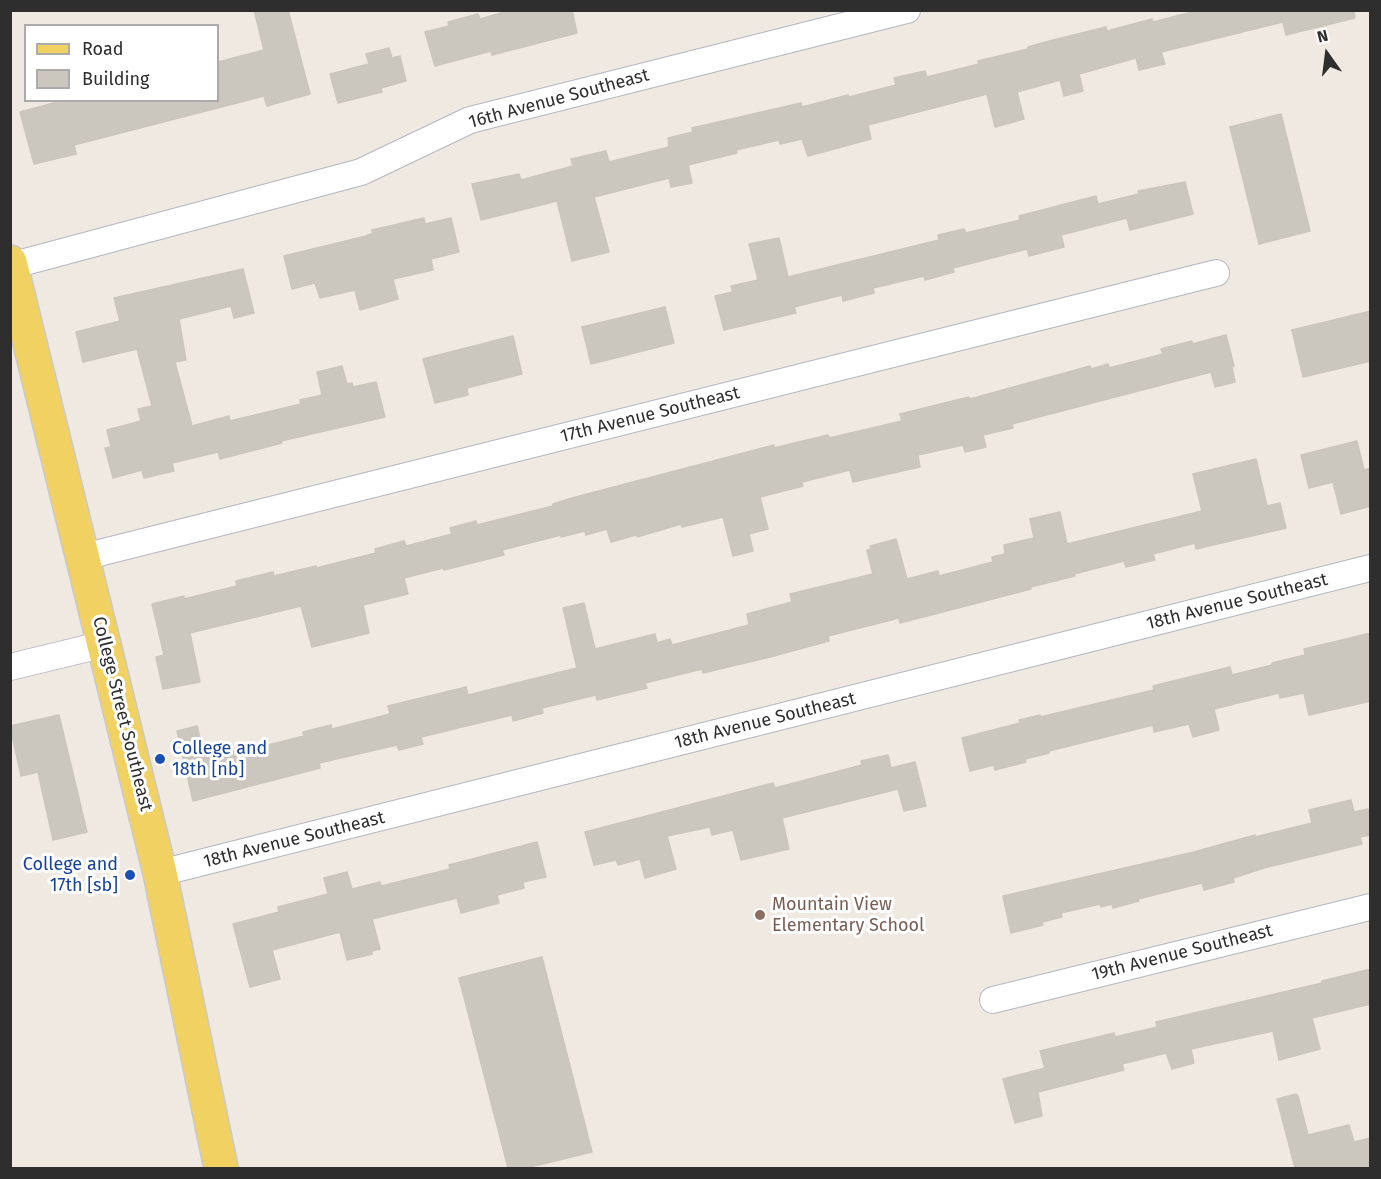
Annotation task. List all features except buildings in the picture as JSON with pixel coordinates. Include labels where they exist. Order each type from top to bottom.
[{"type":"main road","name":"College Street Southeast","points":[[11,265],[160,873],[221,1168]]},
{"type":"street","name":"16th Avenue Southeast","points":[[11,265],[362,172],[470,120],[907,10]]},
{"type":"street","name":"17th Avenue Southeast","points":[[83,557],[1216,273]]},
{"type":"street","name":"18th Avenue Southeast","points":[[160,873],[1371,568]]},
{"type":"street","points":[[10,667],[105,644]]},
{"type":"street","name":"19th Avenue Southeast","points":[[993,1000],[1371,907]]},
{"type":"place","name":"College and 18th [nb]","points":[[160,759]]},
{"type":"place","name":"College and 17th [sb]","points":[[130,875]]},
{"type":"place","name":"Mountain View Elementary School","points":[[760,915]]}]
